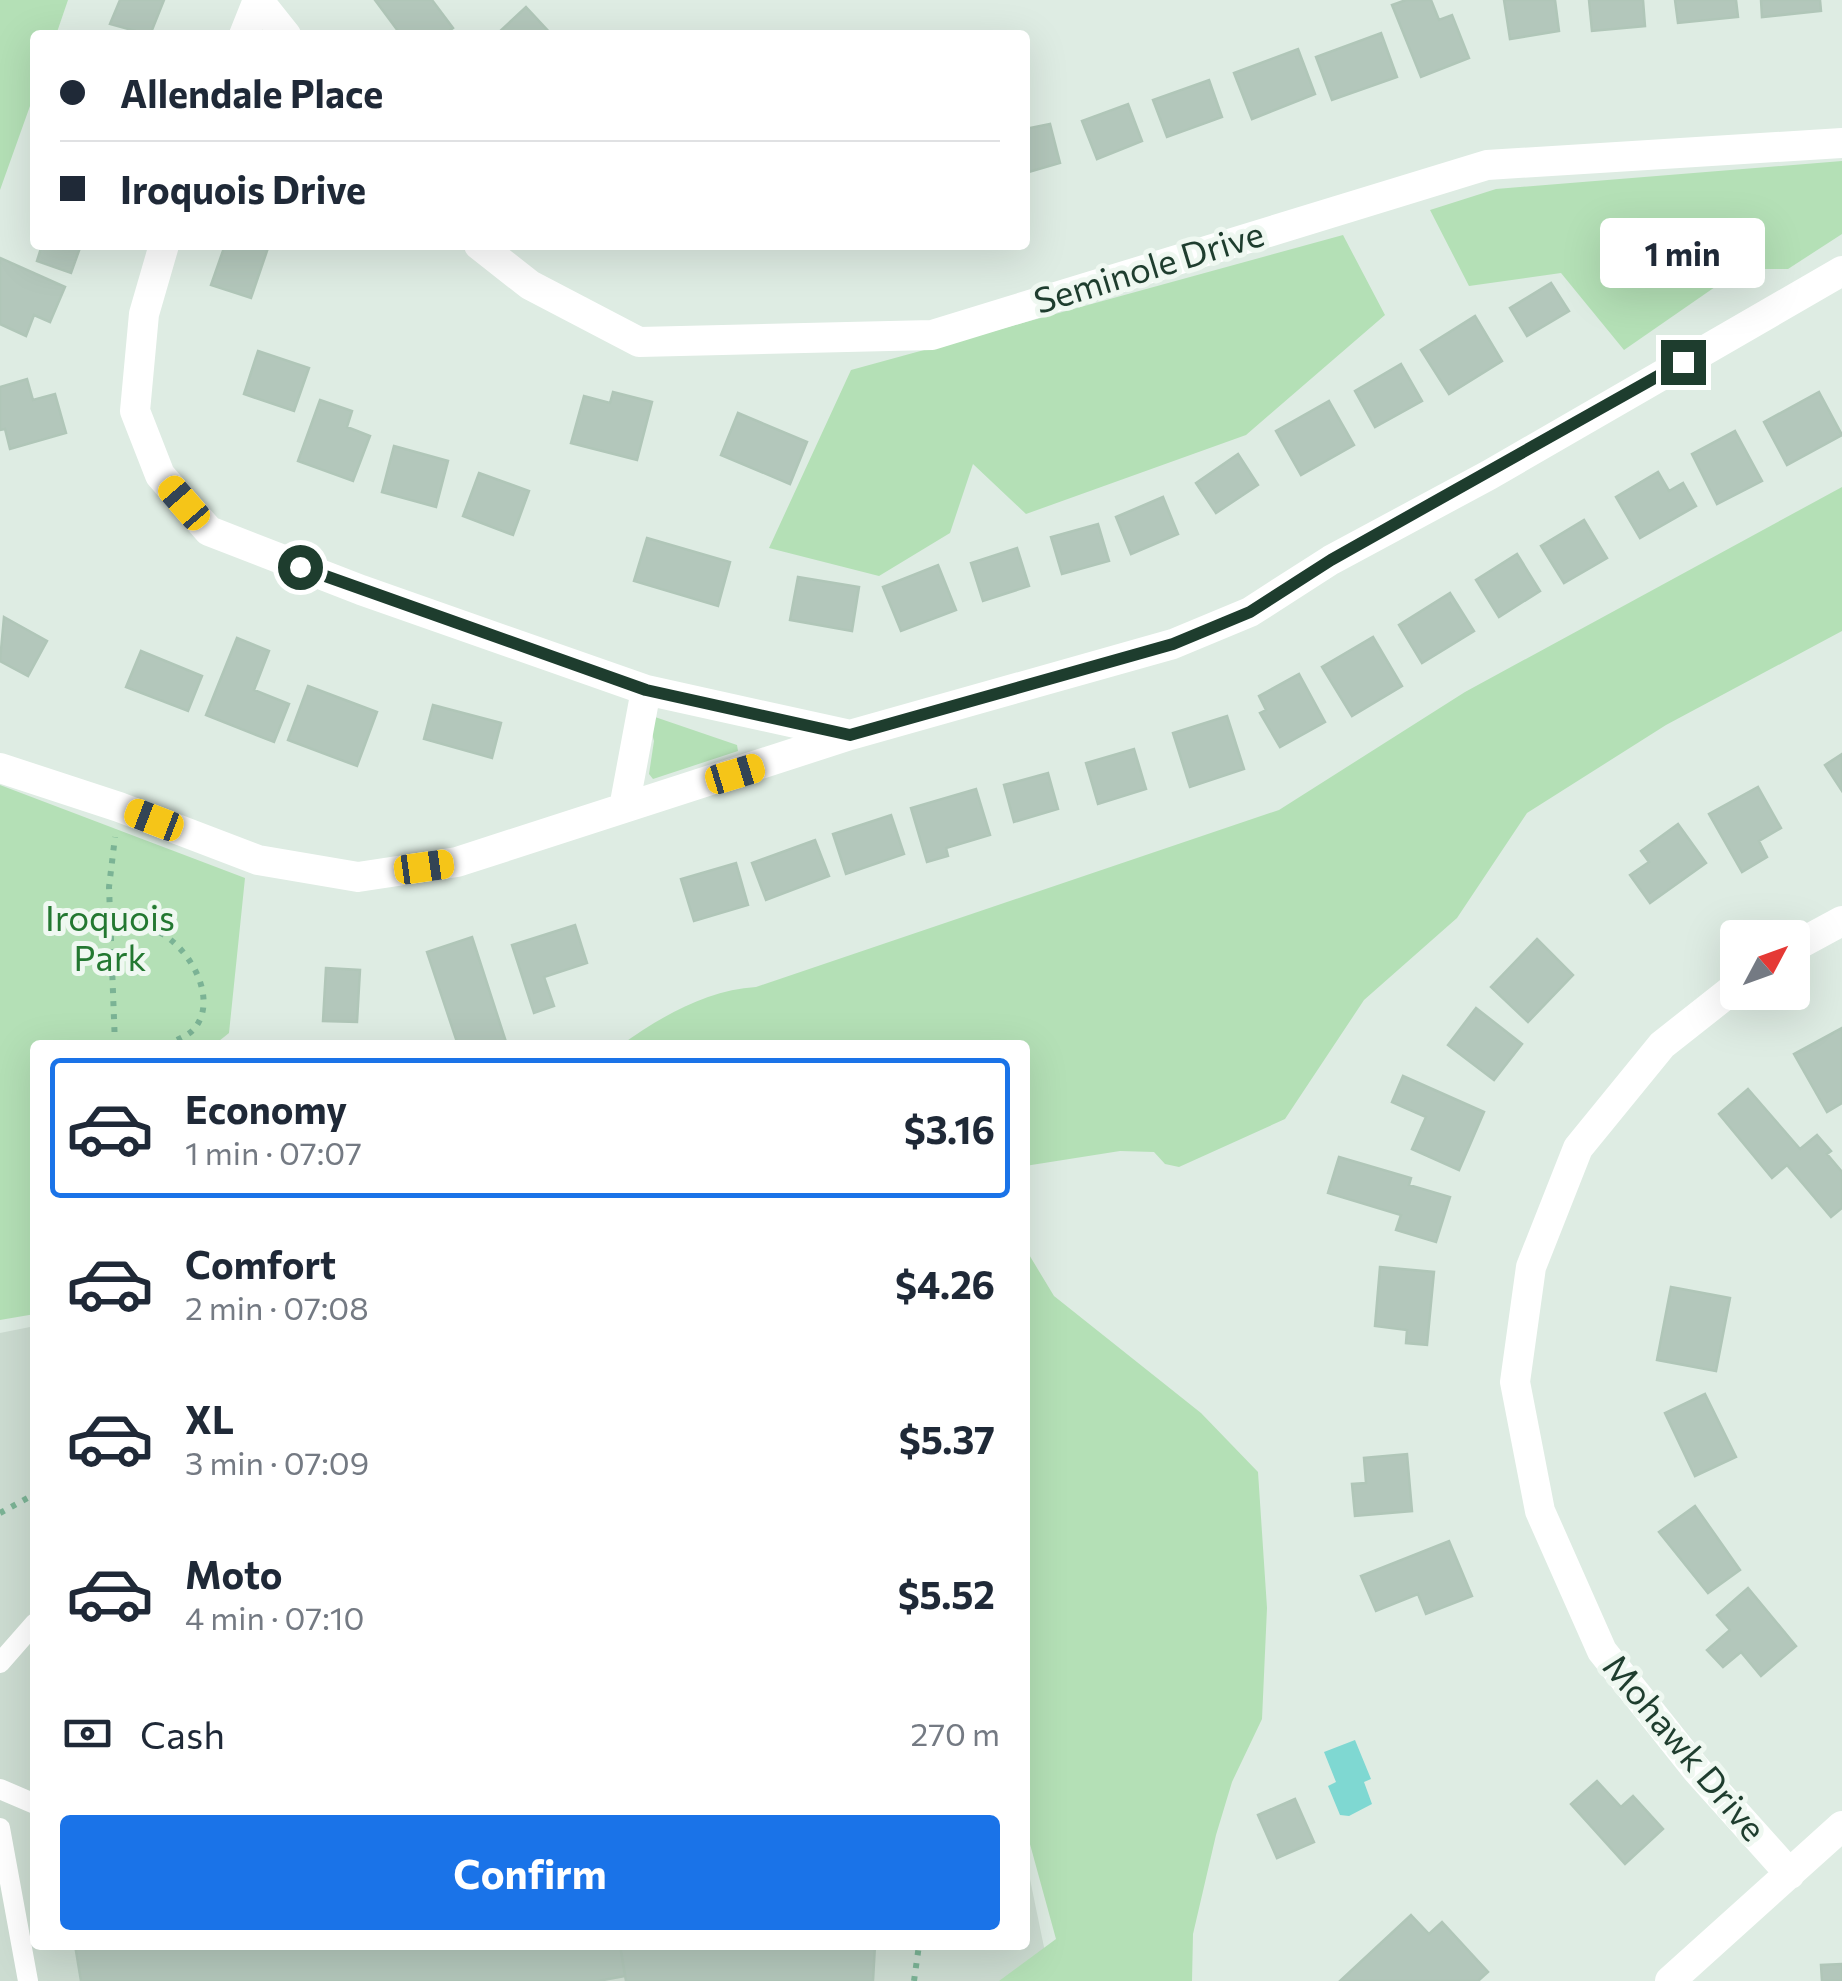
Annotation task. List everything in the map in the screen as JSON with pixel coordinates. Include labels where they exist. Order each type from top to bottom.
[{"type":"street","points":[[246,30],[258,0],[282,30]]},
{"type":"street","name":"Seminole Drive","points":[[484,250],[530,286],[639,342],[932,335],[1487,165],[1842,142]]},
{"type":"street","points":[[163,250],[144,314],[136,411],[160,475],[208,531],[361,590],[646,690],[850,735]]},
{"type":"street","points":[[0,768],[119,807],[258,860],[358,876],[457,862],[850,735],[1173,644],[1250,612],[1331,560],[1489,475],[1842,271]]},
{"type":"street","points":[[624,808],[646,690]]},
{"type":"street","points":[[1810,938],[1842,921]]},
{"type":"street","name":"Mohawk Drive","points":[[1720,999],[1662,1045],[1578,1148],[1531,1267],[1515,1382],[1540,1511],[1602,1651],[1696,1768],[1790,1874]]},
{"type":"street","points":[[1670,1981],[1842,1826]]},
{"type":"lane","points":[[0,1663],[30,1629]]},
{"type":"lane","points":[[0,1789],[30,1802]]},
{"type":"lane","points":[[0,1828],[28,1981]]},
{"type":"path","points":[[115,1040],[109,887],[119,807]]},
{"type":"path","points":[[110,925],[146,927],[160,932],[197,972],[202,987],[200,1018],[194,1030],[176,1040]]},
{"type":"path","points":[[0,1513],[30,1497]]},
{"type":"path","points":[[914,1981],[918,1950]]},
{"type":"shaded area","points":[[30,1327],[30,1950],[1030,1950],[1030,1879],[1051,1981],[0,1981],[0,1333]]},
{"type":"green space","points":[[0,0],[68,0],[58,30],[30,30],[30,106],[0,190]]},
{"type":"green space","points":[[1842,161],[1842,234],[1788,269],[1741,269],[1624,350],[1561,273],[1469,286],[1430,210],[1496,189]]},
{"type":"green space","points":[[1343,235],[1385,315],[1246,435],[1026,514],[973,464],[950,533],[879,576],[769,548],[851,370]]},
{"type":"green space","points":[[1842,487],[1842,631],[1666,725],[1527,813],[1457,918],[1364,1000],[1285,1119],[1179,1167],[1165,1164],[1154,1152],[1120,1151],[1030,1165],[1030,1040],[629,1040],[702,999],[756,987],[1279,810],[1465,692]]},
{"type":"green space","points":[[655,717],[737,745],[738,751],[653,779],[649,774],[654,741],[649,723]]},
{"type":"green space","name":"Iroquois Park","points":[[0,785],[245,878],[229,1033],[220,1040],[30,1040],[30,1315],[0,1320]]},
{"type":"green space","points":[[1030,1256],[1054,1296],[1201,1413],[1258,1472],[1267,1608],[1262,1719],[1232,1782],[1216,1835],[1193,1934],[1192,1981],[999,1981],[1056,1939],[1030,1844]]},
{"type":"water","points":[[1355,1740],[1371,1779],[1364,1782],[1372,1804],[1349,1816],[1340,1815],[1328,1786],[1336,1782],[1324,1752]]},
{"type":"building","points":[[120,0],[164,0],[152,30],[110,24]]},
{"type":"building","points":[[375,0],[432,0],[453,28],[450,30],[397,30]]},
{"type":"building","points":[[1406,0],[1431,0],[1439,20],[1452,15],[1469,58],[1421,77],[1392,5]]},
{"type":"building","points":[[1504,0],[1555,0],[1559,31],[1510,39]]},
{"type":"building","points":[[1589,0],[1643,0],[1645,26],[1592,31]]},
{"type":"building","points":[[1675,0],[1736,0],[1738,17],[1678,23]]},
{"type":"building","points":[[1761,0],[1820,0],[1821,11],[1762,17]]},
{"type":"building","points":[[526,7],[547,30],[501,30]]},
{"type":"building","points":[[1381,33],[1397,77],[1332,100],[1316,57]]},
{"type":"building","points":[[1298,49],[1315,94],[1252,119],[1234,73]]},
{"type":"building","points":[[1209,80],[1222,117],[1167,137],[1153,100]]},
{"type":"building","points":[[1128,104],[1142,141],[1097,159],[1082,121]]},
{"type":"building","points":[[1050,124],[1060,163],[1030,172],[1030,128]]},
{"type":"building","points":[[40,250],[79,250],[71,273],[37,261]]},
{"type":"building","points":[[223,250],[267,250],[251,298],[211,285]]},
{"type":"building","points":[[0,258],[65,287],[50,322],[34,315],[26,336],[0,324]]},
{"type":"building","points":[[1551,283],[1569,311],[1527,336],[1510,308]]},
{"type":"building","points":[[1475,316],[1502,361],[1449,394],[1421,350]]},
{"type":"building","points":[[258,351],[309,368],[294,411],[244,394]]},
{"type":"building","points":[[1401,364],[1422,401],[1375,427],[1355,391]]},
{"type":"building","points":[[27,379],[33,400],[55,394],[66,433],[10,449],[5,429],[0,430],[0,387]]},
{"type":"building","points":[[613,392],[652,402],[637,460],[571,443],[584,396],[610,403]]},
{"type":"building","points":[[1819,392],[1842,435],[1787,465],[1764,422]]},
{"type":"building","points":[[320,400],[352,411],[347,427],[370,436],[353,481],[298,461]]},
{"type":"building","points":[[1329,401],[1354,445],[1301,475],[1276,431]]},
{"type":"building","points":[[738,413],[807,442],[790,484],[721,455]]},
{"type":"building","points":[[1735,431],[1762,481],[1717,504],[1692,454]]},
{"type":"building","points":[[394,446],[448,461],[436,507],[382,492]]},
{"type":"building","points":[[1238,454],[1258,485],[1216,513],[1196,483]]},
{"type":"building","points":[[1658,472],[1669,491],[1683,483],[1696,506],[1640,538],[1616,497]]},
{"type":"building","points":[[479,473],[529,491],[513,535],[463,516]]},
{"type":"building","points":[[1163,497],[1178,534],[1131,554],[1116,517]]},
{"type":"building","points":[[1584,520],[1607,558],[1564,583],[1541,546]]},
{"type":"building","points":[[1098,524],[1109,561],[1062,574],[1051,537]]},
{"type":"building","points":[[647,538],[730,562],[718,606],[634,581]]},
{"type":"building","points":[[1017,548],[1029,586],[983,601],[971,563]]},
{"type":"building","points":[[1517,554],[1540,591],[1499,617],[1476,580]]},
{"type":"building","points":[[938,565],[956,610],[901,631],[883,587]]},
{"type":"building","points":[[798,577],[859,587],[852,631],[790,620]]},
{"type":"building","points":[[1450,593],[1474,631],[1422,663],[1399,625]]},
{"type":"building","points":[[4,617],[47,641],[28,676],[0,661]]},
{"type":"building","points":[[1373,637],[1402,686],[1352,716],[1322,667]]},
{"type":"building","points":[[237,638],[269,651],[254,690],[289,704],[274,742],[206,715]]},
{"type":"building","points":[[141,651],[202,676],[188,711],[126,687]]},
{"type":"building","points":[[1299,674],[1325,722],[1280,747],[1260,713],[1266,710],[1259,696]]},
{"type":"building","points":[[308,686],[377,712],[357,766],[288,740]]},
{"type":"building","points":[[433,705],[501,723],[492,758],[424,739]]},
{"type":"building","points":[[1227,716],[1244,769],[1190,787],[1173,733]]},
{"type":"building","points":[[1134,749],[1146,789],[1098,804],[1086,763]]},
{"type":"building","points":[[1842,754],[1842,791],[1825,765]]},
{"type":"building","points":[[1048,773],[1058,809],[1014,822],[1004,785]]},
{"type":"building","points":[[1758,787],[1781,828],[1759,841],[1767,857],[1742,872],[1709,814]]},
{"type":"building","points":[[976,789],[990,835],[946,848],[948,856],[927,862],[911,808]]},
{"type":"building","points":[[891,815],[904,854],[846,874],[833,834]]},
{"type":"building","points":[[1678,824],[1706,863],[1650,903],[1630,875],[1649,862],[1641,851]]},
{"type":"building","points":[[815,840],[829,876],[766,900],[752,863]]},
{"type":"building","points":[[736,863],[748,905],[694,921],[681,879]]},
{"type":"building","points":[[575,925],[587,963],[544,977],[554,1006],[534,1013],[512,945]]},
{"type":"building","points":[[472,937],[505,1040],[456,1040],[427,952]]},
{"type":"building","points":[[1537,939],[1573,975],[1528,1022],[1491,987]]},
{"type":"building","points":[[326,968],[360,970],[357,1022],[323,1021]]},
{"type":"building","points":[[1476,1008],[1522,1044],[1494,1080],[1448,1045]]},
{"type":"building","points":[[1842,1028],[1842,1103],[1827,1112],[1794,1054]]},
{"type":"building","points":[[1403,1076],[1484,1112],[1459,1170],[1412,1149],[1426,1117],[1392,1102]]},
{"type":"building","points":[[1748,1089],[1800,1149],[1817,1135],[1831,1151],[1827,1154],[1842,1172],[1842,1208],[1831,1217],[1787,1165],[1772,1178],[1719,1114]]},
{"type":"building","points":[[1339,1157],[1411,1178],[1409,1185],[1450,1197],[1436,1242],[1396,1230],[1401,1215],[1328,1193]]},
{"type":"building","points":[[1380,1267],[1434,1272],[1427,1345],[1406,1343],[1407,1330],[1375,1326]]},
{"type":"building","points":[[1671,1287],[1730,1298],[1716,1371],[1657,1360]]},
{"type":"building","points":[[1705,1394],[1736,1457],[1695,1476],[1665,1413]]},
{"type":"building","points":[[1407,1454],[1412,1511],[1355,1516],[1352,1484],[1366,1483],[1364,1458]]},
{"type":"building","points":[[1695,1506],[1740,1570],[1708,1593],[1659,1532]]},
{"type":"building","points":[[1449,1541],[1472,1596],[1426,1614],[1418,1594],[1376,1611],[1361,1576]]},
{"type":"building","points":[[1748,1588],[1796,1646],[1761,1676],[1741,1652],[1723,1667],[1707,1650],[1730,1630],[1717,1615]]},
{"type":"building","points":[[1597,1781],[1621,1807],[1633,1796],[1663,1829],[1625,1864],[1571,1804]]},
{"type":"building","points":[[1295,1799],[1314,1842],[1277,1858],[1258,1815]]},
{"type":"building","points":[[1411,1915],[1429,1934],[1442,1922],[1488,1972],[1478,1981],[1340,1981]]},
{"type":"building","points":[[76,1950],[621,1950],[625,1976],[598,1981],[81,1981]]},
{"type":"building","points":[[621,1950],[875,1950],[873,1981],[626,1981]]},
{"type":"building","points":[[1842,1964],[1842,1981],[1822,1981],[1821,1965]]},
{"type":"route","points":[[300,567],[646,690],[850,735],[1173,644],[1250,612],[1331,560],[1489,475],[1683,362]]}]
